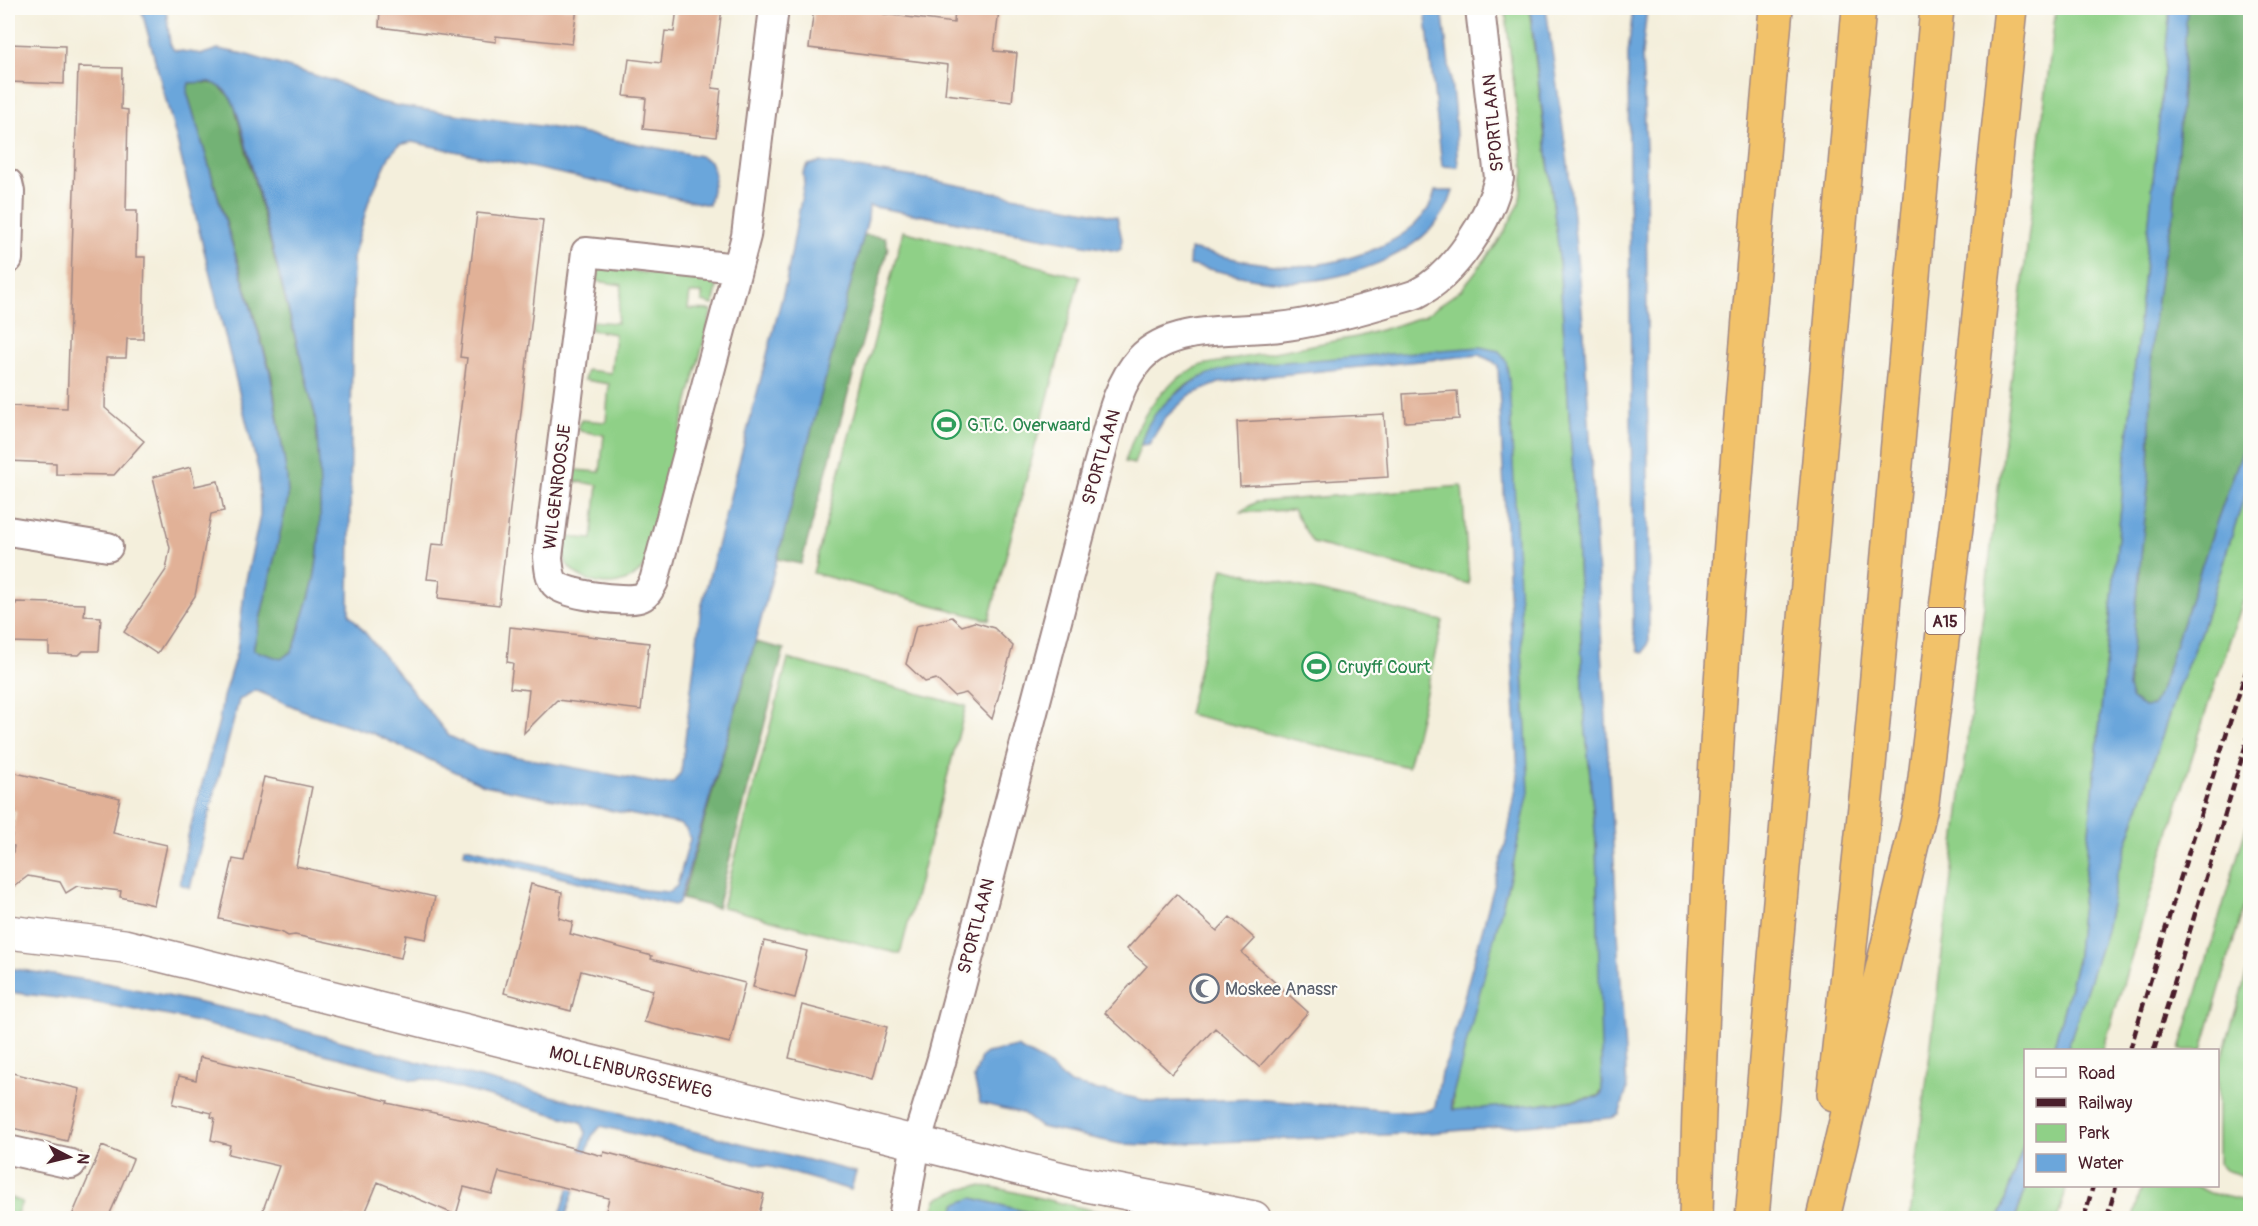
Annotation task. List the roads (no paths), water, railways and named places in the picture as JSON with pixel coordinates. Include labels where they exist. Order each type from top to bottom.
[{"type":"highway","points":[[1696,1218],[1715,760],[1742,387],[1776,8]]},
{"type":"highway","points":[[1752,1218],[1859,8]]},
{"type":"highway","name":"A15","points":[[1822,1218],[1867,788],[1937,8]]},
{"type":"highway","name":"A15","points":[[1822,1218],[1922,802],[1962,487],[2011,8]]},
{"type":"street","name":"WILGENROOSJE","points":[[737,268],[586,252],[548,557],[551,577],[556,585],[567,592],[634,599],[641,598],[650,588],[737,268],[751,213],[774,8]]},
{"type":"street","name":"SPORTLAAN","points":[[903,1218],[916,1143],[941,1062],[1098,465],[1113,411],[1125,383],[1140,359],[1157,347],[1176,339],[1218,329],[1279,327],[1350,314],[1417,293],[1448,269],[1483,224],[1499,178],[1480,8]]},
{"type":"street","points":[[8,183],[10,192],[8,259]]},
{"type":"street","points":[[8,531],[108,547]]},
{"type":"street","name":"MOLLENBURGSEWEG","points":[[8,932],[124,946],[1139,1197],[1254,1218]]},
{"type":"street","points":[[8,1150],[71,1164]]},
{"type":"water","points":[[141,8],[166,8],[170,44],[174,50],[203,54],[218,49],[244,54],[337,82],[376,101],[554,128],[700,156],[710,161],[715,175],[709,205],[412,142],[399,145],[390,155],[369,200],[353,258],[349,613],[449,736],[477,749],[660,784],[673,783],[681,772],[701,608],[786,282],[804,184],[803,173],[808,165],[820,162],[932,180],[1117,217],[1122,239],[1121,249],[1117,251],[869,206],[868,219],[755,642],[679,903],[674,905],[464,854],[465,847],[644,890],[669,892],[677,886],[690,839],[686,829],[679,824],[484,785],[372,733],[306,712],[255,690],[239,700],[190,888],[180,884],[188,836],[237,651],[245,585],[260,516],[259,473],[177,141]],"holes":[[[210,82],[217,85],[232,101],[240,122],[315,414],[320,496],[317,560],[312,587],[295,645],[292,651],[281,659],[253,650],[288,499],[287,477],[270,372],[187,92],[189,83]]]},
{"type":"water","points":[[1425,8],[1442,8],[1454,106],[1458,167],[1442,166]]},
{"type":"water","points":[[1530,8],[1546,8],[1568,164],[1584,332],[1627,1090],[1619,1115],[1611,1118],[1429,1133],[1149,1145],[1121,1144],[1040,1127],[1021,1113],[980,1103],[974,1078],[981,1057],[986,1053],[1017,1047],[1043,1061],[1070,1084],[1153,1102],[1255,1099],[1406,1112],[1430,1110],[1435,1107],[1441,1073],[1447,1060],[1507,838],[1518,777],[1498,367],[1494,362],[1479,355],[1219,383],[1190,395],[1165,418],[1149,444],[1141,445],[1155,414],[1172,397],[1200,378],[1226,369],[1269,363],[1480,347],[1499,351],[1506,361],[1509,379],[1529,792],[1512,869],[1451,1102],[1453,1110],[1554,1103],[1598,1097],[1602,1093],[1596,841],[1584,710],[1577,535],[1558,245]]},
{"type":"water","points":[[1633,8],[1647,8],[1642,54],[1646,148],[1649,640],[1643,653],[1638,652],[1633,629],[1628,54]]},
{"type":"water","points":[[2170,8],[2187,8],[2174,212],[2162,263],[2152,336],[2149,477],[2128,688],[2131,698],[2143,707],[2153,706],[2162,685],[2250,430],[2250,479],[2201,631],[2176,693],[2117,875],[2106,930],[2067,1049],[2053,1049],[2076,964]]},
{"type":"water","points":[[1435,191],[1453,191],[1444,212],[1429,231],[1388,259],[1340,276],[1281,282],[1189,265],[1190,249],[1252,262],[1289,266],[1353,257],[1397,238],[1414,225],[1428,209]]},
{"type":"water","points":[[8,968],[106,983],[266,1017],[286,1026],[448,1070],[856,1172],[851,1190],[775,1168],[601,1126],[592,1136],[565,1218],[559,1218],[586,1133],[581,1122],[425,1079],[412,1080],[388,1070],[180,1018],[91,1002],[8,992]]},
{"type":"water","points":[[2024,1144],[2024,1187],[2027,1187],[2015,1218],[1999,1218]]},
{"type":"water","points":[[973,1198],[1049,1218],[952,1218],[956,1204]]},
{"type":"railway","points":[[2130,1049],[2179,883],[2250,659]]},
{"type":"railway","points":[[2154,1049],[2250,731]]},
{"type":"railway","points":[[2084,1218],[2093,1187]]},
{"type":"railway","points":[[2107,1218],[2116,1187]]},
{"type":"place","name":"G.T.C. Overwaard","points":[[946,425]]},
{"type":"place","name":"Cruyff Court","points":[[1316,667]]},
{"type":"place","name":"Moskee Anassr","points":[[1204,989]]}]
